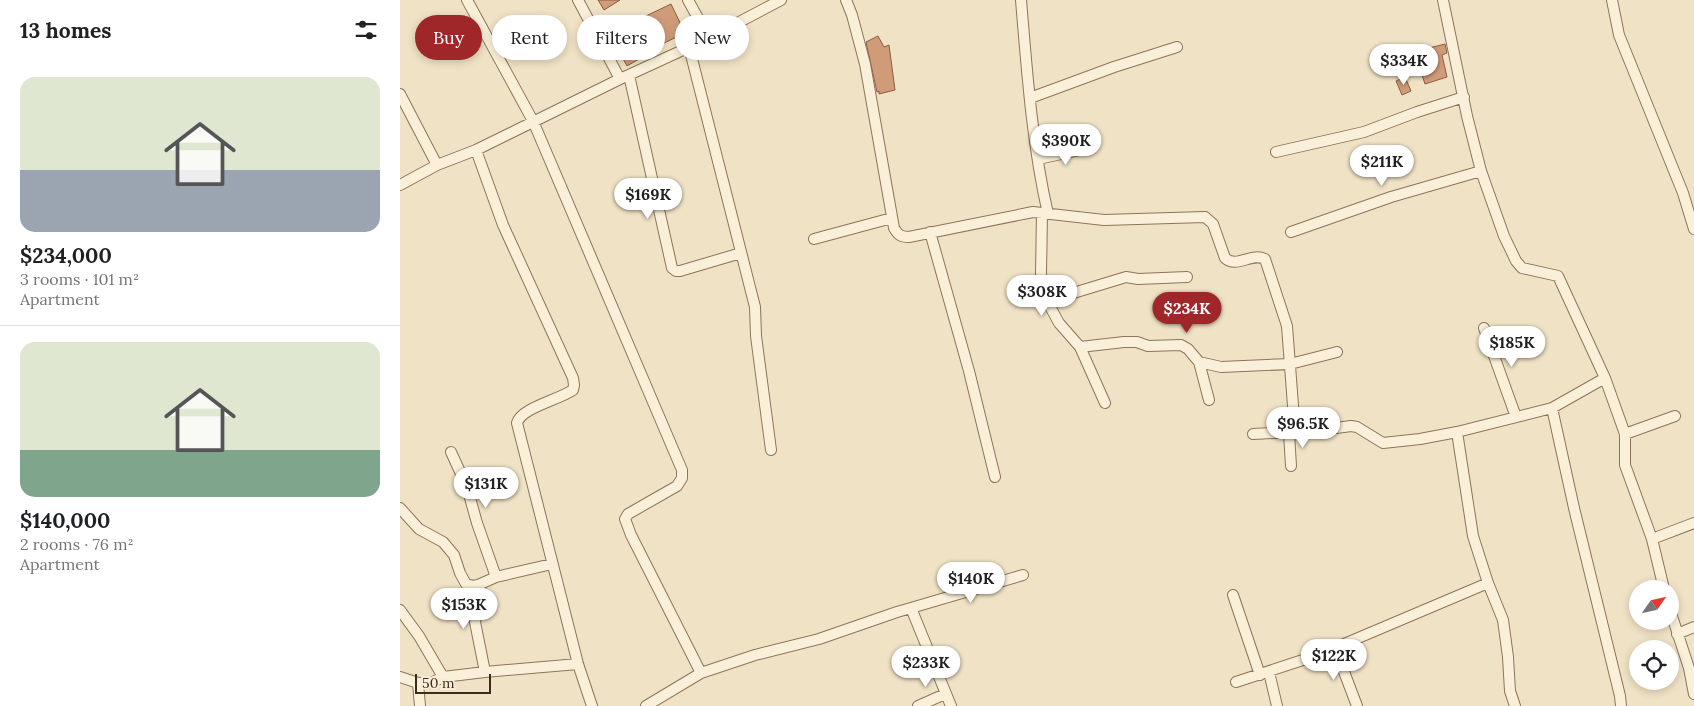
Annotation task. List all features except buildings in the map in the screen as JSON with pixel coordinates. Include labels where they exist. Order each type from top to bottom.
[{"type":"street","points":[[467,0],[534,121],[682,470],[682,478],[677,486],[628,514],[625,519],[631,536],[701,673]]},
{"type":"street","points":[[578,0],[624,77],[672,268],[680,271],[741,253]]},
{"type":"street","points":[[688,0],[696,15]]},
{"type":"street","points":[[749,17],[781,0]]},
{"type":"street","points":[[846,0],[865,64],[892,218],[897,234],[901,237],[909,237],[1032,212],[1104,220],[1205,217],[1213,224],[1225,258],[1228,261],[1234,263],[1257,257],[1265,259],[1287,326],[1290,364],[1292,466]]},
{"type":"street","points":[[1021,0],[1030,98],[1045,214],[1041,274],[1047,301],[1059,323],[1080,347],[1105,403]]},
{"type":"street","points":[[1442,0],[1482,171],[1504,236],[1516,262],[1522,268],[1558,276],[1605,378],[1625,434],[1625,465],[1652,539],[1662,580]]},
{"type":"street","points":[[1612,0],[1619,35],[1683,193],[1694,229]]},
{"type":"street","points":[[1030,98],[1114,67],[1177,47]]},
{"type":"street","points":[[400,184],[438,165],[476,150],[675,53]]},
{"type":"street","points":[[692,60],[755,307],[756,336],[771,450]]},
{"type":"street","points":[[400,94],[438,165]]},
{"type":"street","points":[[1276,152],[1364,132],[1464,97]]},
{"type":"street","points":[[1038,159],[1089,148]]},
{"type":"street","points":[[476,150],[503,225],[573,378],[573,390],[562,397],[527,410],[518,417],[517,423],[578,664],[592,706]]},
{"type":"street","points":[[1291,232],[1391,197],[1482,171]]},
{"type":"street","points":[[814,239],[892,218]]},
{"type":"street","points":[[930,232],[970,371],[996,477]]},
{"type":"street","points":[[1047,301],[1126,278],[1188,277]]},
{"type":"street","points":[[1484,328],[1516,417]]},
{"type":"street","points":[[1080,347],[1124,342],[1137,342],[1148,346],[1181,345],[1188,349],[1199,362],[1209,400]]},
{"type":"street","points":[[1199,362],[1220,367],[1290,364],[1336,352]]},
{"type":"street","points":[[1254,434],[1300,433],[1351,426],[1357,427],[1383,443],[1420,440],[1552,408],[1605,378]]},
{"type":"street","points":[[1552,408],[1621,706]]},
{"type":"street","points":[[1625,434],[1675,416]]},
{"type":"street","points":[[1457,432],[1473,536],[1488,583],[1503,620],[1510,691],[1515,706]]},
{"type":"street","points":[[451,452],[467,487],[477,523],[496,577]]},
{"type":"street","points":[[400,508],[419,529],[443,542],[454,555],[466,584],[478,585],[496,577],[552,564]]},
{"type":"street","points":[[1652,539],[1694,523]]},
{"type":"street","points":[[646,706],[701,673],[755,655],[819,639],[897,612],[1023,575]]},
{"type":"street","points":[[1236,682],[1335,648],[1488,583]]},
{"type":"street","points":[[478,585],[485,604],[484,609],[476,616],[475,622],[485,672]]},
{"type":"street","points":[[1233,595],[1277,706]]},
{"type":"street","points":[[911,608],[951,706]]},
{"type":"street","points":[[400,610],[419,636],[443,677]]},
{"type":"street","points":[[1677,634],[1694,627]]},
{"type":"street","points":[[1676,630],[1689,668],[1694,694]]},
{"type":"street","points":[[1335,648],[1357,706]]},
{"type":"street","points":[[400,677],[418,683],[434,682],[443,677],[578,664]]},
{"type":"street","points":[[418,683],[420,706]]},
{"type":"street","points":[[918,706],[945,694]]}]
